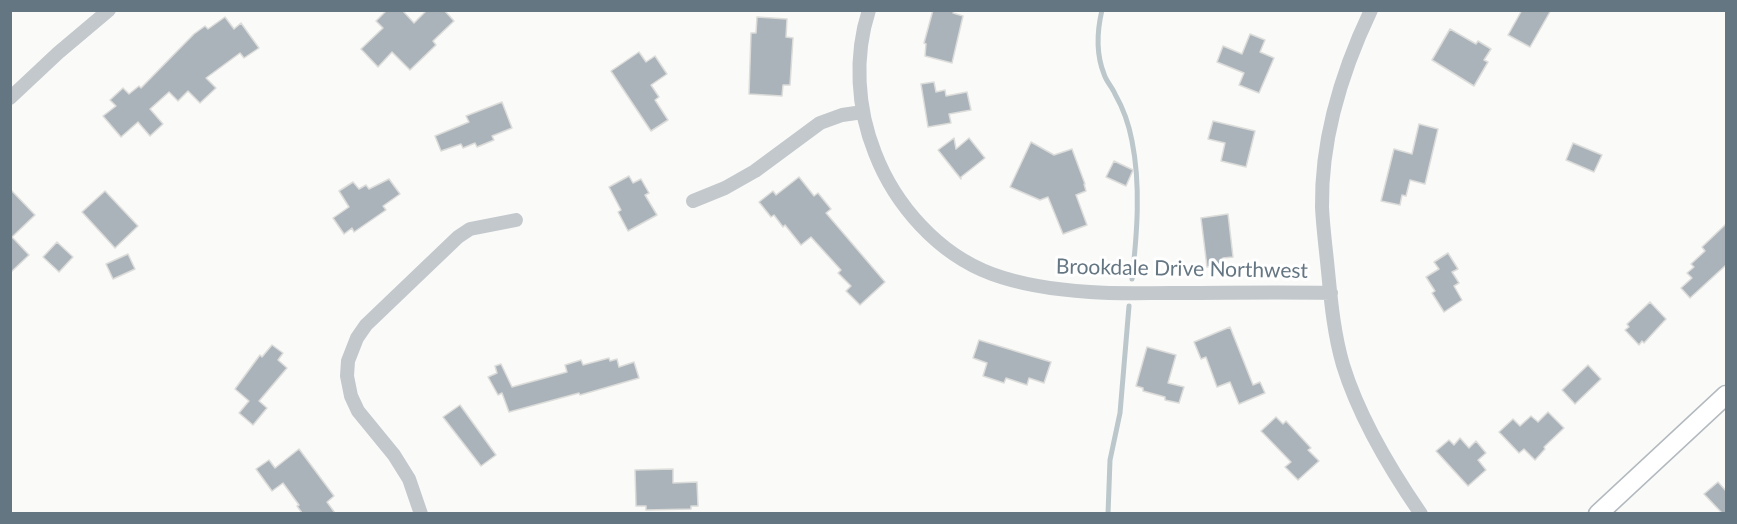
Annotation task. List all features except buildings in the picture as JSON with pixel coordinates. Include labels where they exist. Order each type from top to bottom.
[{"type":"street","points":[[10,98],[109,10]]},
{"type":"street","name":"Brookdale Drive Northwest","points":[[869,10],[862,38],[860,63],[863,112],[879,165],[906,209],[946,248],[973,265],[992,274],[1044,287],[1090,292],[1330,293]]},
{"type":"street","points":[[1371,10],[1341,87],[1329,130],[1324,163],[1322,208],[1330,293],[1335,332],[1354,392],[1382,451],[1421,513]]},
{"type":"street","points":[[693,201],[724,188],[755,171],[820,123],[842,115],[863,112]]},
{"type":"street","points":[[421,513],[409,479],[394,455],[358,411],[351,396],[347,376],[352,349],[366,325],[458,237],[470,229],[516,220]]},
{"type":"street","points":[[1598,513],[1726,395]]},
{"type":"waterway","points":[[1102,10],[1098,34],[1101,66],[1125,117],[1135,158],[1137,210],[1132,279]]},
{"type":"waterway","points":[[1108,514],[1110,460],[1120,413],[1129,306]]}]
